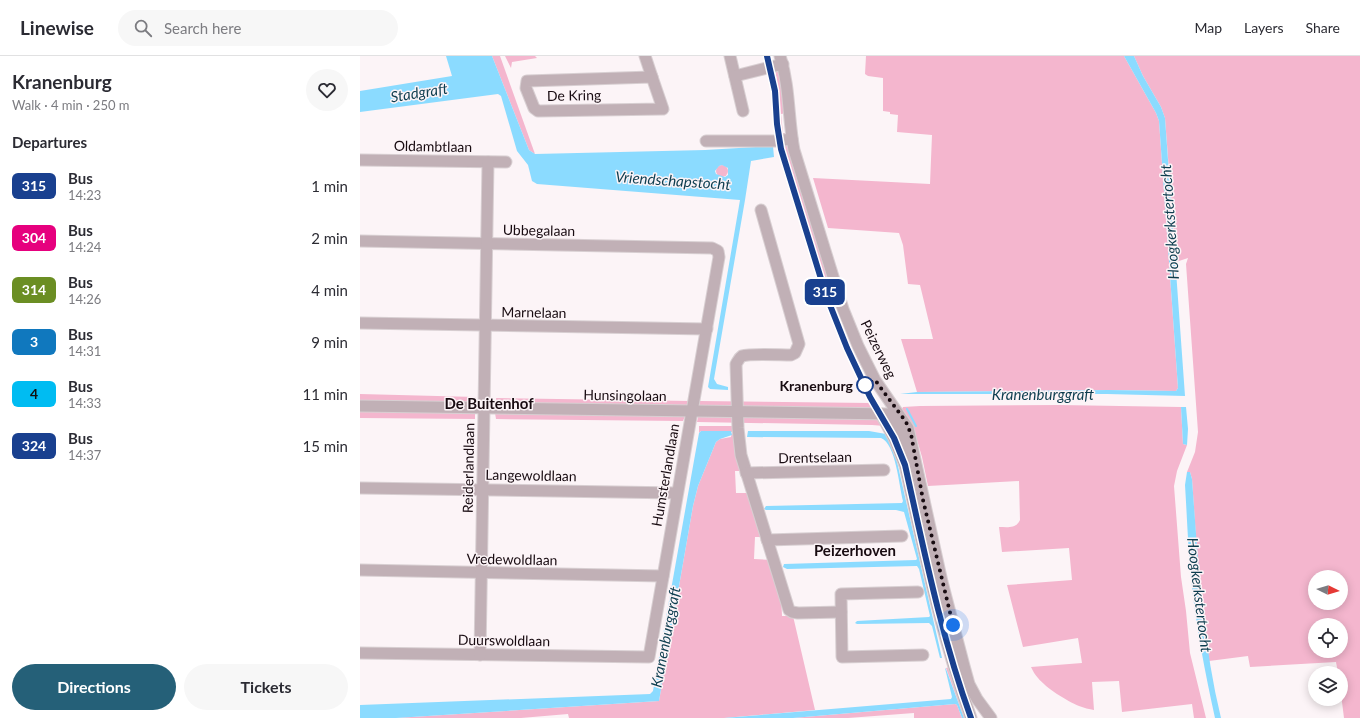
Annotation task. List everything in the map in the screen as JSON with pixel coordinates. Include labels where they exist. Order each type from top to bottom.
[{"type":"street","name":"De Kring","points":[[645,56],[663,109],[538,110],[534,108],[526,88],[527,81],[652,77]]},
{"type":"street","points":[[730,56],[743,111]]},
{"type":"street","name":"Peizerweg","points":[[735,76],[782,60],[789,99],[792,139],[843,309],[869,369],[908,428],[918,501],[951,660],[971,718]]},
{"type":"street","points":[[706,142],[775,141],[792,139]]},
{"type":"street","name":"Oldambtlaan","points":[[360,160],[506,162]]},
{"type":"street","name":"Reiderlandlaan","points":[[480,655],[488,162]]},
{"type":"street","points":[[761,210],[799,344],[795,353],[791,355],[742,356],[736,364],[740,444],[746,473],[787,605],[792,612],[841,612]]},
{"type":"street","name":"Ubbegalaan","points":[[360,241],[487,245],[712,248],[718,251]]},
{"type":"street","name":"Humsterlandlaan","points":[[648,657],[720,257],[718,251]]},
{"type":"street","name":"Marnelaan","points":[[360,323],[707,329]]},
{"type":"street","name":"Hunsingolaan","points":[[360,406],[885,414]]},
{"type":"street","name":"Peizerweg","points":[[885,414],[898,426],[902,437],[905,448],[905,465],[918,501],[942,582],[969,684],[977,699],[991,718]]},
{"type":"street","name":"Drentselaan","points":[[746,473],[884,470]]},
{"type":"street","name":"Langewoldlaan","points":[[360,488],[677,493]]},
{"type":"street","points":[[767,540],[902,536]]},
{"type":"street","name":"Vredewoldlaan","points":[[360,570],[482,574],[663,576]]},
{"type":"street","points":[[918,592],[840,594],[842,657],[923,655]]},
{"type":"street","name":"Duurswoldlaan","points":[[360,653],[648,657]]},
{"type":"shaded area","points":[[492,56],[500,56],[535,154],[529,150]]},
{"type":"shaded area","points":[[505,56],[535,56],[537,58],[512,62],[511,68]]},
{"type":"shaded area","points":[[866,56],[1124,56],[1159,121],[1178,388],[1176,391],[1108,390],[917,392],[901,339],[933,339],[920,285],[908,284],[903,245],[899,233],[828,228],[813,178],[930,184],[932,135],[897,132],[898,115],[883,111],[883,78],[868,76],[865,74]]},
{"type":"shaded area","points":[[1134,56],[1360,56],[1360,718],[1344,718],[1342,706],[1348,706],[1348,666],[1337,666],[1336,662],[1250,667],[1248,656],[1209,661],[1199,581],[1192,479],[1190,472],[1187,472],[1195,452],[1198,432],[1186,264],[1188,258],[1176,262],[1165,118],[1161,107],[1143,76]]},
{"type":"shaded area","points":[[775,69],[779,70],[787,113],[781,114],[783,133],[788,133],[783,139],[780,121],[779,94]]},
{"type":"shaded area","points":[[784,143],[788,143],[872,385],[851,349],[831,302],[790,170]]},
{"type":"shaded area","points":[[724,165],[727,166],[727,176],[720,177],[717,176],[716,169],[717,166]]},
{"type":"shaded area","points":[[360,394],[476,397],[476,404],[360,400]]},
{"type":"shaded area","points":[[496,398],[691,401],[690,406],[497,404]]},
{"type":"shaded area","points":[[700,401],[871,403],[876,410],[699,407]]},
{"type":"shaded area","points":[[1059,405],[1181,407],[1183,444],[1187,445],[1177,471],[1174,486],[1181,577],[1190,653],[1206,718],[1194,718],[1192,704],[1122,712],[1119,681],[1092,682],[1094,710],[1081,707],[1051,690],[1036,676],[1031,667],[1082,663],[1078,638],[1023,647],[1007,585],[1072,580],[1069,548],[1002,552],[999,527],[1014,526],[1020,520],[1019,481],[928,486],[922,457],[912,423],[902,409],[903,407],[920,406]]},
{"type":"shaded area","points":[[360,410],[475,412],[475,419],[360,418]]},
{"type":"shaded area","points":[[495,413],[685,416],[683,421],[496,419]]},
{"type":"shaded area","points":[[698,417],[877,419],[885,426],[697,422]]},
{"type":"shaded area","points":[[699,426],[735,426],[743,471],[735,471],[736,493],[749,493],[763,537],[755,537],[754,559],[771,560],[781,595],[782,616],[793,616],[815,710],[724,718],[569,718],[568,714],[521,718],[396,718],[659,701],[693,506],[698,486],[716,442],[720,439],[731,437],[732,432],[701,431],[699,433]]},
{"type":"shaded area","points":[[950,667],[968,718],[964,718],[946,668]]},
{"type":"shaded area","points":[[957,705],[962,718],[914,718],[914,713],[848,718],[793,718]]},
{"type":"water","points":[[446,56],[492,56],[529,150],[535,154],[705,150],[773,146],[774,157],[751,161],[714,379],[717,384],[728,387],[728,390],[710,389],[708,387],[740,200],[537,184],[532,181],[528,165],[517,151],[501,96],[498,94],[360,112],[360,91],[452,76]],"holes":[[[722,165],[728,168],[728,175],[725,177],[716,174],[715,171],[719,166]]]},
{"type":"water","name":"Hoogkerkstertocht","points":[[1124,56],[1134,56],[1143,76],[1161,107],[1165,118],[1185,396],[1107,394],[900,394],[917,392],[1108,390],[1176,391],[1178,388],[1159,121]]},
{"type":"water","points":[[1181,407],[1186,407],[1188,429],[1187,445],[1183,444]]},
{"type":"water","points":[[701,431],[731,431],[732,435],[716,442],[698,486],[693,506],[659,701],[396,718],[360,718],[360,705],[650,694],[653,691],[699,433]]},
{"type":"water","points":[[748,431],[869,431],[886,434],[895,453],[942,658],[940,658],[932,626],[929,623],[855,623],[857,621],[929,617],[919,569],[917,566],[787,569],[783,567],[784,564],[916,560],[917,559],[904,512],[896,510],[764,509],[766,506],[902,503],[903,501],[896,466],[890,448],[886,442],[881,438],[747,437]]},
{"type":"water","name":"Hoogkerkstertocht","points":[[1187,472],[1190,472],[1192,479],[1205,629],[1209,659],[1221,718],[1215,718],[1195,614],[1188,544],[1185,485]]},
{"type":"water","points":[[945,668],[964,718],[962,718],[957,705],[955,704],[793,718],[724,718],[951,699],[952,697]]},
{"type":"waterway","name":"Kranenburggraft","points":[[907,409],[916,426]]},
{"type":"bus line","name":"315","points":[[767,56],[775,91],[777,124],[784,162],[834,317],[870,397],[889,428],[905,465],[946,639],[957,680],[971,718]]},
{"type":"place","name":"Kranenburg","points":[[865,385]]},
{"type":"district","name":"De Buitenhof","points":[[489,403]]},
{"type":"district","name":"Peizerhoven","points":[[855,550]]},
{"type":"route","points":[[865,385],[875,380],[906,422],[911,434],[923,500],[953,625]]},
{"type":"water label","name":"Stadgraft","points":[[419,92]]},
{"type":"water label","name":"Vriendschapstocht","points":[[673,180]]}]
